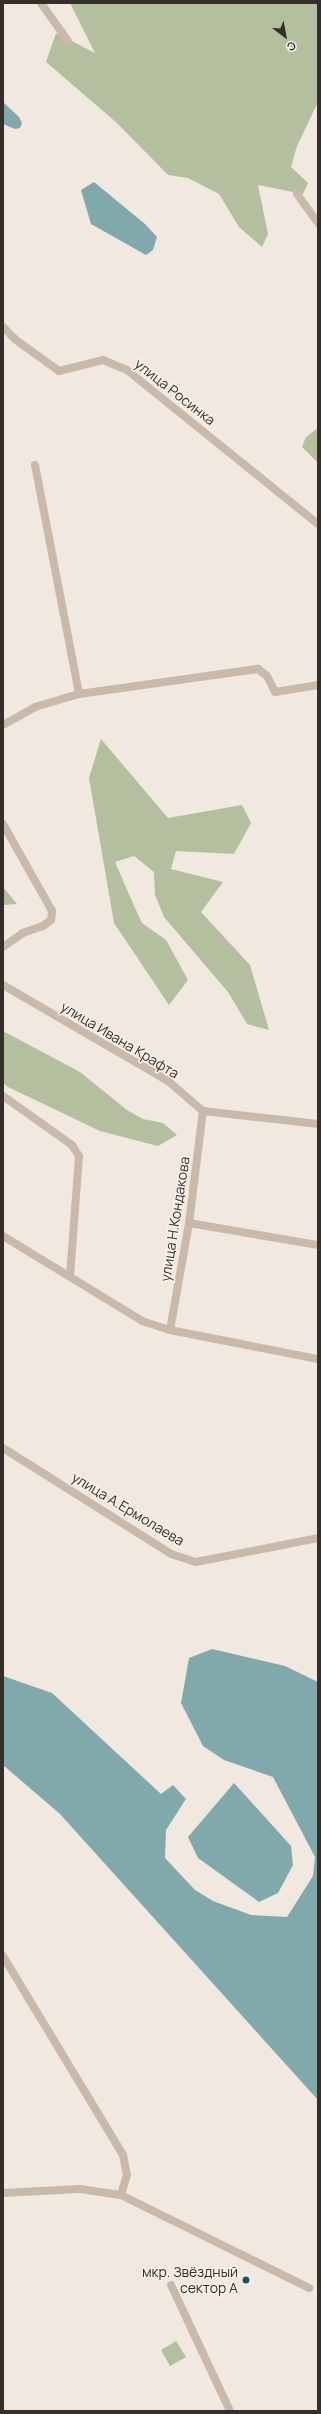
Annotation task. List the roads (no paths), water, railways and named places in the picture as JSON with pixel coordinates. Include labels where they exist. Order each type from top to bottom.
[{"type":"street","points":[[41,3],[68,42]]},
{"type":"street","points":[[297,194],[318,223]]},
{"type":"street","name":"улица Росинка","points":[[3,327],[16,340],[59,371],[103,360],[127,370],[318,524]]},
{"type":"street","points":[[35,464],[79,694]]},
{"type":"street","points":[[3,724],[35,707],[79,694],[258,669],[267,676],[275,692],[318,685]]},
{"type":"street","points":[[3,824],[52,911],[51,920],[43,926],[23,933],[3,947]]},
{"type":"street","name":"улица Ивана Крафта","points":[[3,985],[168,1081],[203,1111]]},
{"type":"street","points":[[3,1096],[72,1145],[79,1156],[70,1276]]},
{"type":"street","points":[[203,1111],[318,1124]]},
{"type":"street","name":"улица Н.Кондакова","points":[[170,1330],[189,1223],[203,1111]]},
{"type":"street","points":[[189,1223],[318,1245]]},
{"type":"street","points":[[3,1236],[70,1276],[142,1322],[170,1330],[318,1358]]},
{"type":"street","name":"улица А.Ермолаева","points":[[3,1448],[171,1554],[196,1562],[318,1538]]},
{"type":"street","points":[[3,1956],[123,2155],[127,2175],[121,2195]]},
{"type":"street","points":[[3,2193],[80,2189],[121,2195],[309,2288]]},
{"type":"street","points":[[171,2286],[230,2411]]},
{"type":"water","points":[[3,102],[19,117],[22,123],[20,128],[15,129],[3,124]]},
{"type":"water","points":[[94,182],[145,224],[157,237],[153,250],[146,255],[91,224],[81,190]]},
{"type":"water","points":[[212,1649],[285,1666],[318,1682],[318,2100],[60,1814],[3,1765],[3,1676],[52,1693],[161,1794],[173,1785],[186,1799],[166,1830],[165,1858],[195,1890],[213,1901],[251,1915],[287,1917],[313,1876],[315,1857],[273,1777],[224,1760],[203,1746],[181,1703],[189,1658]]},
{"type":"water","points":[[234,1783],[291,1846],[293,1865],[278,1893],[259,1902],[198,1858],[188,1837]]},
{"type":"place","name":"мкр. Звёздный сектор А","points":[[246,2280]]}]
